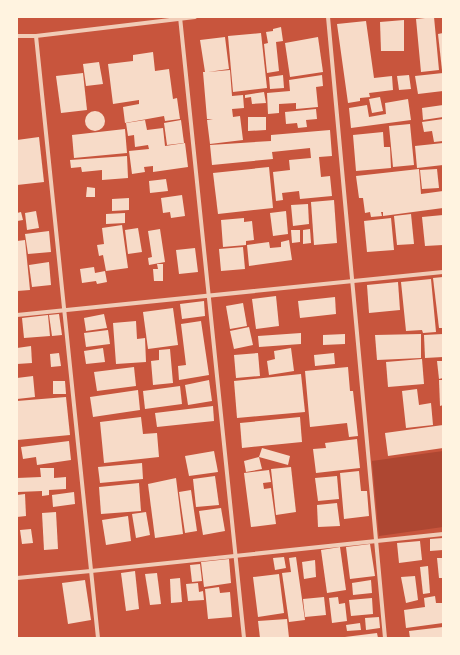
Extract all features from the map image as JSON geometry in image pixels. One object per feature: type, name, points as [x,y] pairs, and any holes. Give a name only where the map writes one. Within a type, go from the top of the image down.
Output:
[{"type":"street","points":[[17,36],[36,36],[195,17]]},
{"type":"street","points":[[328,17],[351,281],[385,638]]},
{"type":"street","points":[[180,18],[244,638]]},
{"type":"street","points":[[36,36],[98,638]]},
{"type":"street","points":[[17,315],[443,272]]},
{"type":"street","points":[[17,578],[443,534]]},
{"type":"shaded area","points":[[443,451],[443,527],[379,536],[372,461]]},
{"type":"building","points":[[434,17],[439,70],[421,72],[416,19]]},
{"type":"building","points":[[404,20],[404,51],[381,51],[380,22]]},
{"type":"building","points":[[366,21],[374,78],[392,76],[393,90],[369,93],[370,97],[360,98],[360,101],[348,103],[337,24]]},
{"type":"building","points":[[281,27],[283,41],[276,42],[279,71],[267,73],[264,44],[268,43],[266,32],[273,31],[273,29]]},
{"type":"building","points":[[261,33],[267,88],[233,92],[228,36]]},
{"type":"building","points":[[443,33],[443,70],[442,70],[438,34]]},
{"type":"building","points":[[225,37],[229,69],[208,72],[230,70],[232,96],[243,95],[244,108],[232,109],[233,117],[240,116],[243,140],[210,144],[207,120],[213,119],[207,119],[203,72],[205,72],[200,40]]},
{"type":"building","points":[[318,37],[323,72],[290,77],[285,43]]},
{"type":"building","points":[[153,52],[155,71],[169,69],[173,99],[177,98],[180,119],[165,121],[164,116],[125,123],[123,107],[139,104],[139,100],[113,104],[108,64],[133,61],[133,55]]},
{"type":"building","points":[[99,62],[103,84],[86,86],[83,64]]},
{"type":"building","points":[[83,73],[87,110],[61,113],[56,76]]},
{"type":"building","points":[[443,73],[443,91],[418,94],[415,76]]},
{"type":"building","points":[[283,75],[284,88],[270,89],[269,77]]},
{"type":"building","points":[[322,75],[323,86],[316,87],[318,107],[296,109],[296,103],[279,104],[279,113],[268,114],[267,93],[290,91],[289,80]]},
{"type":"building","points":[[409,75],[411,89],[399,90],[397,76]]},
{"type":"building","points":[[264,92],[266,103],[252,104],[251,97],[245,98],[245,95]]},
{"type":"building","points":[[380,97],[383,111],[372,113],[369,99]]},
{"type":"building","points":[[408,99],[411,120],[351,128],[349,108],[367,105],[369,117],[386,114],[385,103]]},
{"type":"building","points":[[443,105],[443,117],[423,120],[422,108]]},
{"type":"building","points":[[316,109],[317,119],[306,120],[307,127],[298,128],[297,123],[286,124],[285,112]]},
{"type":"building","points":[[91,111],[99,111],[105,117],[105,125],[99,131],[91,131],[85,125],[85,117]]},
{"type":"building","points":[[248,117],[266,117],[266,130],[248,131]]},
{"type":"building","points":[[443,119],[443,141],[434,142],[432,131],[424,132],[422,122]]},
{"type":"building","points":[[145,120],[147,130],[163,128],[165,146],[185,143],[188,167],[153,172],[153,166],[144,167],[145,172],[132,174],[129,151],[149,149],[148,145],[135,147],[134,135],[128,136],[126,123]]},
{"type":"building","points":[[181,120],[184,143],[167,145],[164,123]]},
{"type":"building","points":[[410,124],[414,165],[393,167],[389,126]]},
{"type":"building","points":[[125,129],[127,153],[74,158],[72,135]]},
{"type":"building","points":[[330,130],[332,156],[319,157],[321,177],[330,176],[332,196],[300,199],[299,191],[282,193],[283,200],[276,201],[273,172],[290,170],[289,160],[311,158],[310,148],[272,152],[273,159],[212,165],[210,145],[271,141],[271,135]]},
{"type":"building","points":[[383,132],[384,147],[390,147],[391,168],[356,171],[353,135]]},
{"type":"building","points":[[39,137],[44,182],[17,185],[17,140]]},
{"type":"building","points":[[443,143],[443,165],[417,168],[415,146]]},
{"type":"building","points":[[127,156],[128,178],[102,180],[102,170],[82,172],[81,167],[71,168],[70,160]]},
{"type":"building","points":[[269,167],[273,208],[218,214],[213,173]]},
{"type":"building","points":[[419,169],[421,194],[443,191],[443,208],[383,216],[383,212],[381,212],[382,216],[371,217],[370,212],[365,213],[363,198],[359,198],[356,176]]},
{"type":"building","points":[[437,169],[439,188],[422,189],[420,170]]},
{"type":"building","points":[[166,179],[168,191],[150,193],[149,181]]},
{"type":"building","points":[[87,187],[95,188],[95,197],[86,197]]},
{"type":"building","points":[[182,195],[185,216],[171,218],[170,212],[163,213],[161,198]]},
{"type":"building","points":[[129,198],[129,210],[112,211],[112,199]]},
{"type":"building","points":[[334,200],[337,243],[314,245],[311,202]]},
{"type":"building","points":[[308,204],[309,224],[293,226],[291,205]]},
{"type":"building","points":[[36,211],[39,228],[27,230],[25,213]]},
{"type":"building","points":[[286,211],[288,234],[273,236],[270,213]]},
{"type":"building","points":[[21,212],[23,220],[17,221],[17,213]]},
{"type":"building","points":[[125,213],[125,223],[106,224],[106,214]]},
{"type":"building","points":[[411,214],[414,244],[397,245],[394,216]]},
{"type":"building","points":[[443,215],[443,245],[425,246],[422,217]]},
{"type":"building","points":[[244,218],[244,222],[252,221],[254,240],[246,241],[246,245],[223,247],[221,220]]},
{"type":"building","points":[[391,218],[394,250],[367,252],[364,221]]},
{"type":"building","points":[[122,225],[128,268],[106,271],[103,255],[99,256],[97,245],[104,244],[102,228]]},
{"type":"building","points":[[138,228],[142,252],[128,254],[125,230]]},
{"type":"building","points":[[160,229],[165,262],[149,265],[148,258],[152,257],[148,231]]},
{"type":"building","points":[[310,229],[311,243],[303,244],[303,230]]},
{"type":"building","points":[[291,230],[300,230],[300,242],[292,243]]},
{"type":"building","points":[[49,231],[51,252],[28,254],[25,234]]},
{"type":"building","points":[[25,240],[30,290],[17,291],[17,241]]},
{"type":"building","points":[[289,240],[292,260],[249,266],[247,245],[269,242],[270,248],[281,247],[281,242]]},
{"type":"building","points":[[243,247],[245,269],[221,271],[219,249]]},
{"type":"building","points":[[195,248],[198,272],[179,274],[176,250]]},
{"type":"building","points":[[49,262],[51,285],[32,287],[29,265]]},
{"type":"building","points":[[157,264],[163,264],[163,281],[154,281],[153,269],[158,269]]},
{"type":"building","points":[[94,267],[95,273],[105,271],[107,282],[97,284],[96,281],[82,283],[80,269]]},
{"type":"building","points":[[443,277],[443,328],[439,328],[433,278]]},
{"type":"building","points":[[431,279],[436,332],[423,333],[422,330],[406,331],[401,282]]},
{"type":"building","points":[[398,282],[400,310],[369,313],[367,285]]},
{"type":"building","points":[[276,296],[279,326],[256,329],[252,299]]},
{"type":"building","points":[[335,297],[336,314],[300,318],[298,301]]},
{"type":"building","points":[[204,301],[205,316],[182,319],[180,304]]},
{"type":"building","points":[[243,303],[247,326],[230,329],[226,306]]},
{"type":"building","points":[[173,308],[178,345],[148,349],[143,312]]},
{"type":"building","points":[[59,314],[62,335],[52,336],[49,315]]},
{"type":"building","points":[[104,314],[107,328],[86,331],[84,318]]},
{"type":"building","points":[[48,315],[50,336],[24,338],[22,318]]},
{"type":"building","points":[[136,321],[137,339],[145,338],[146,362],[116,364],[113,323]]},
{"type":"building","points":[[201,321],[209,375],[179,380],[178,366],[186,365],[181,324]]},
{"type":"building","points":[[249,327],[253,345],[234,349],[230,331]]},
{"type":"building","points":[[108,330],[110,344],[86,347],[84,333]]},
{"type":"building","points":[[301,333],[301,344],[259,347],[258,336]]},
{"type":"building","points":[[345,334],[345,344],[323,345],[323,335]]},
{"type":"building","points":[[421,334],[421,358],[377,360],[375,335]]},
{"type":"building","points":[[443,334],[443,357],[425,358],[424,335]]},
{"type":"building","points":[[31,346],[32,363],[17,364],[17,348]]},
{"type":"building","points":[[103,348],[105,362],[86,364],[84,351]]},
{"type":"building","points":[[291,348],[294,371],[269,375],[267,361],[275,359],[274,351]]},
{"type":"building","points":[[170,349],[173,383],[153,385],[151,361],[159,360],[159,350]]},
{"type":"building","points":[[59,353],[61,366],[51,367],[50,354]]},
{"type":"building","points":[[258,353],[260,376],[236,378],[234,355]]},
{"type":"building","points":[[334,353],[335,364],[315,366],[314,355]]},
{"type":"building","points":[[422,359],[424,384],[388,387],[386,362]]},
{"type":"building","points":[[437,361],[443,361],[443,378],[439,379]]},
{"type":"building","points":[[134,367],[136,386],[97,391],[94,372]]},
{"type":"building","points":[[348,367],[350,391],[353,391],[358,436],[349,437],[347,423],[310,427],[305,371]]},
{"type":"building","points":[[301,374],[305,412],[237,418],[234,381]]},
{"type":"building","points":[[33,376],[35,397],[17,399],[17,378]]},
{"type":"building","points":[[209,380],[212,401],[188,405],[185,385]]},
{"type":"building","points":[[439,380],[443,380],[443,405],[440,406]]},
{"type":"building","points":[[53,381],[65,381],[66,394],[53,394]]},
{"type":"building","points":[[180,386],[182,404],[145,409],[143,391]]},
{"type":"building","points":[[417,389],[419,405],[431,403],[433,425],[406,428],[402,391]]},
{"type":"building","points":[[138,390],[140,410],[93,417],[90,397]]},
{"type":"building","points":[[66,397],[70,435],[17,440],[17,401]]},
{"type":"building","points":[[213,406],[214,421],[157,427],[155,413]]},
{"type":"building","points":[[141,417],[143,434],[157,433],[159,457],[104,463],[100,422]]},
{"type":"building","points":[[300,417],[302,442],[242,448],[240,423]]},
{"type":"building","points":[[443,425],[443,448],[388,456],[385,433]]},
{"type":"building","points":[[357,439],[360,468],[316,473],[313,449],[326,448],[325,443]]},
{"type":"building","points":[[69,441],[71,460],[37,465],[36,457],[23,459],[21,447]]},
{"type":"building","points":[[262,448],[290,456],[288,465],[259,457]]},
{"type":"building","points":[[214,451],[218,472],[189,476],[185,456]]},
{"type":"building","points":[[259,457],[262,469],[246,472],[244,461]]},
{"type":"building","points":[[142,463],[143,479],[100,483],[98,467]]},
{"type":"building","points":[[291,467],[296,512],[276,515],[271,469]]},
{"type":"building","points":[[40,468],[54,468],[54,478],[66,477],[66,489],[49,490],[49,495],[42,496],[42,491],[18,492],[17,478],[41,477]]},
{"type":"building","points":[[269,470],[271,482],[263,483],[264,489],[271,488],[276,524],[251,527],[244,473]]},
{"type":"building","points":[[359,471],[361,491],[367,491],[369,516],[344,519],[340,473]]},
{"type":"building","points":[[215,476],[219,505],[196,507],[193,479]]},
{"type":"building","points":[[337,476],[339,499],[318,501],[315,478]]},
{"type":"building","points":[[176,478],[183,534],[155,538],[148,484]]},
{"type":"building","points":[[139,483],[141,511],[101,514],[99,487]]},
{"type":"building","points":[[191,490],[197,531],[185,533],[179,492]]},
{"type":"building","points":[[74,492],[75,504],[53,507],[52,495]]},
{"type":"building","points":[[25,494],[26,516],[17,517],[17,495]]},
{"type":"building","points":[[337,503],[340,526],[318,527],[317,505]]},
{"type":"building","points":[[221,508],[225,531],[203,535],[199,511]]},
{"type":"building","points":[[56,512],[58,549],[44,550],[42,513]]},
{"type":"building","points":[[146,512],[150,535],[136,538],[132,514]]},
{"type":"building","points":[[128,516],[131,541],[106,545],[102,520]]},
{"type":"building","points":[[31,529],[33,543],[22,544],[20,530]]},
{"type":"building","points":[[443,538],[443,550],[430,551],[430,539]]},
{"type":"building","points":[[420,541],[422,560],[399,563],[397,543]]},
{"type":"building","points":[[370,544],[375,576],[350,579],[346,547]]},
{"type":"building","points":[[340,547],[346,590],[327,593],[321,550]]},
{"type":"building","points":[[284,557],[286,568],[275,570],[273,558]]},
{"type":"building","points":[[296,557],[305,620],[289,622],[282,573],[291,572],[289,558]]},
{"type":"building","points":[[437,558],[443,558],[443,578],[439,578]]},
{"type":"building","points":[[229,559],[231,583],[204,587],[201,562]]},
{"type":"building","points":[[315,560],[316,577],[304,579],[302,562]]},
{"type":"building","points":[[200,564],[202,581],[192,582],[190,565]]},
{"type":"building","points":[[428,566],[430,593],[423,594],[420,567]]},
{"type":"building","points":[[135,571],[139,609],[126,611],[121,573]]},
{"type":"building","points":[[157,573],[161,604],[150,605],[145,574]]},
{"type":"building","points":[[279,574],[284,613],[258,617],[253,577]]},
{"type":"building","points":[[415,576],[418,600],[406,603],[401,577]]},
{"type":"building","points":[[180,578],[182,602],[171,603],[170,579]]},
{"type":"building","points":[[85,580],[91,620],[68,624],[62,583]]},
{"type":"building","points":[[371,580],[372,593],[353,595],[352,583]]},
{"type":"building","points":[[198,583],[199,592],[203,591],[204,600],[188,601],[186,584]]},
{"type":"building","points":[[219,587],[220,593],[230,592],[232,617],[208,619],[205,589]]},
{"type":"building","points":[[435,596],[436,603],[443,603],[443,623],[406,628],[404,610],[425,607],[424,598]]},
{"type":"building","points":[[324,597],[326,615],[305,617],[303,599]]},
{"type":"building","points":[[338,597],[339,604],[345,603],[347,621],[332,623],[329,598]]},
{"type":"building","points":[[372,598],[373,614],[351,616],[349,600]]},
{"type":"building","points":[[379,617],[380,628],[366,630],[365,618]]},
{"type":"building","points":[[287,619],[289,638],[260,638],[258,621]]},
{"type":"building","points":[[360,623],[361,630],[347,631],[346,625]]},
{"type":"building","points":[[443,627],[443,638],[410,638],[409,631]]},
{"type":"building","points":[[377,633],[378,638],[345,638],[345,637]]}]
